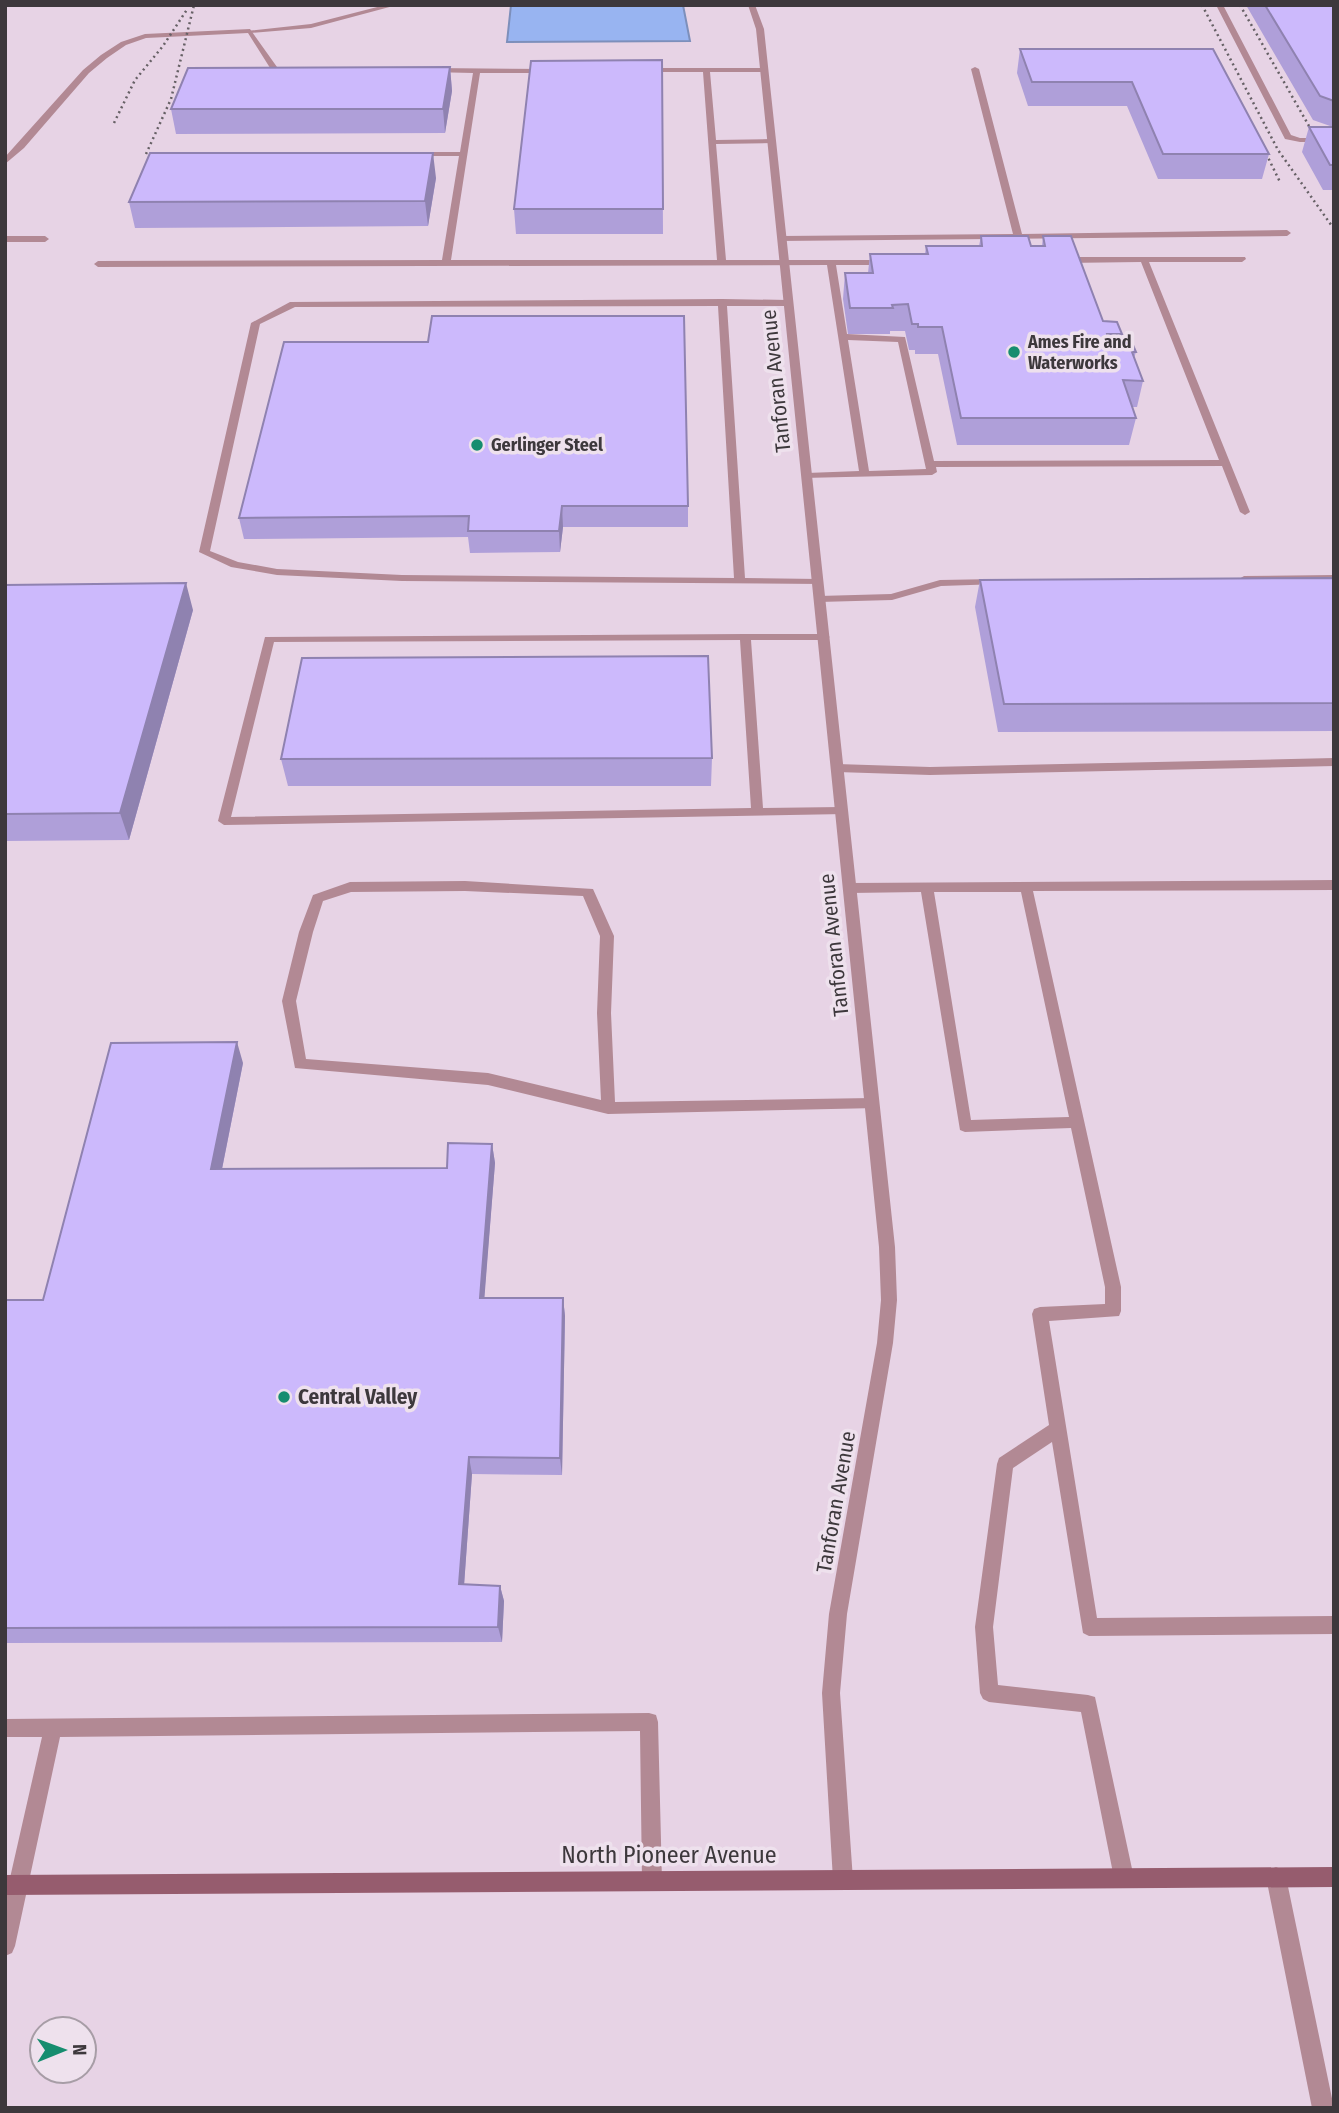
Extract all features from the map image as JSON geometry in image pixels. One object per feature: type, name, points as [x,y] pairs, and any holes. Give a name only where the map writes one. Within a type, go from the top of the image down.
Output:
[{"type":"street","points":[[5,162],[26,144],[83,73],[130,40],[145,36],[311,26],[394,5]]},
{"type":"street","name":"Tanforan Avenue","points":[[751,5],[760,29],[887,1247],[889,1300],[885,1343],[838,1614],[831,1693],[843,1880]]},
{"type":"street","points":[[1219,5],[1287,137],[1300,140],[1334,140]]},
{"type":"street","points":[[250,31],[275,69],[303,69]]},
{"type":"street","points":[[975,69],[1018,236]]},
{"type":"street","points":[[428,70],[558,71]]},
{"type":"street","points":[[639,70],[764,70]]},
{"type":"street","points":[[706,70],[722,263]]},
{"type":"street","points":[[446,263],[477,71]]},
{"type":"street","points":[[712,142],[772,141]]},
{"type":"street","points":[[411,154],[464,154]]},
{"type":"street","points":[[782,239],[1287,233]]},
{"type":"street","points":[[5,239],[45,239]]},
{"type":"street","points":[[1048,260],[1241,259]]},
{"type":"street","points":[[1144,260],[1245,512]]},
{"type":"street","points":[[831,262],[864,473]]},
{"type":"street","points":[[98,264],[899,262]]},
{"type":"street","points":[[722,302],[740,582]]},
{"type":"street","points":[[788,303],[293,304],[256,323],[204,552],[235,565],[277,572],[402,578],[818,582]]},
{"type":"street","points":[[807,476],[932,472],[902,339],[843,337]]},
{"type":"street","points":[[930,464],[1226,463]]},
{"type":"street","points":[[1225,579],[1334,578]]},
{"type":"street","points":[[820,599],[892,597],[940,583],[1008,582]]},
{"type":"street","points":[[824,637],[269,639],[224,821],[841,811]]},
{"type":"street","points":[[745,638],[757,812]]},
{"type":"street","points":[[837,768],[930,771],[1334,762]]},
{"type":"street","points":[[850,888],[1334,885]]},
{"type":"street","points":[[608,1108],[604,1013],[607,936],[588,892],[465,886],[351,887],[318,898],[306,932],[289,1001],[300,1063],[488,1079],[608,1108],[872,1104]]},
{"type":"street","points":[[927,887],[965,1126],[1077,1122]]},
{"type":"street","points":[[1026,887],[1113,1287],[1114,1311],[1040,1314],[1089,1627],[1334,1625]]},
{"type":"street","points":[[1058,1428],[1005,1464],[984,1627],[989,1693],[1088,1704],[1124,1878]]},
{"type":"street","points":[[5,1728],[649,1722],[652,1881]]},
{"type":"street","points":[[5,1946],[12,1885],[53,1728]]},
{"type":"street","points":[[1276,1877],[1323,2108]]},
{"type":"street","name":"North Pioneer Avenue","points":[[12,1885],[1334,1877]]},
{"type":"shaded area","points":[[5,5],[1334,5],[1334,2108],[5,2108]]},
{"type":"water","points":[[511,5],[683,5],[690,41],[507,42]]},
{"type":"building","points":[[1265,5],[1334,5],[1334,101],[1320,96]]},
{"type":"building","points":[[1020,49],[1213,49],[1269,154],[1163,154],[1132,82],[1032,82]]},
{"type":"building","points":[[662,60],[663,209],[514,209],[531,61]]},
{"type":"building","points":[[450,67],[443,109],[171,109],[188,68]]},
{"type":"building","points":[[1309,127],[1334,127],[1334,165],[1330,165]]},
{"type":"building","points":[[150,153],[433,153],[425,201],[129,202]]},
{"type":"building","name":"Ames Fire and Waterworks","points":[[981,236],[1028,236],[1031,246],[1045,246],[1043,236],[1071,236],[1103,321],[1117,322],[1122,334],[1107,334],[1108,339],[1130,338],[1136,352],[1132,352],[1143,381],[1123,380],[1136,418],[961,418],[942,327],[918,327],[918,324],[912,324],[908,304],[892,305],[893,308],[850,308],[845,273],[873,273],[870,254],[928,254],[926,246],[982,246]]},
{"type":"building","name":"Gerlinger Steel","points":[[432,316],[684,316],[688,506],[562,506],[559,531],[468,531],[469,516],[239,518],[284,342],[428,342]]},
{"type":"building","points":[[1334,578],[1334,703],[1004,704],[980,580]]},
{"type":"building","points":[[186,583],[120,813],[5,814],[5,585]]},
{"type":"building","points":[[708,656],[712,758],[281,759],[302,658]]},
{"type":"building","name":"Central Valley","points":[[237,1042],[211,1169],[447,1168],[448,1143],[492,1144],[480,1298],[563,1298],[560,1458],[469,1457],[459,1584],[500,1586],[498,1627],[5,1628],[5,1300],[43,1300],[111,1043]]},
{"type":"railway","points":[[146,154],[171,99],[194,5]]},
{"type":"railway","points":[[1202,5],[1278,150],[1334,229]]},
{"type":"railway","points":[[1240,5],[1309,126]]},
{"type":"railway","points":[[114,123],[135,80],[163,46],[188,8]]},
{"type":"railway","points":[[1259,139],[1280,182]]},
{"type":"place","name":"Ames Fire and Waterworks","points":[[1014,352]]},
{"type":"place","name":"Gerlinger Steel","points":[[477,445]]},
{"type":"place","name":"Central Valley","points":[[284,1397]]}]
